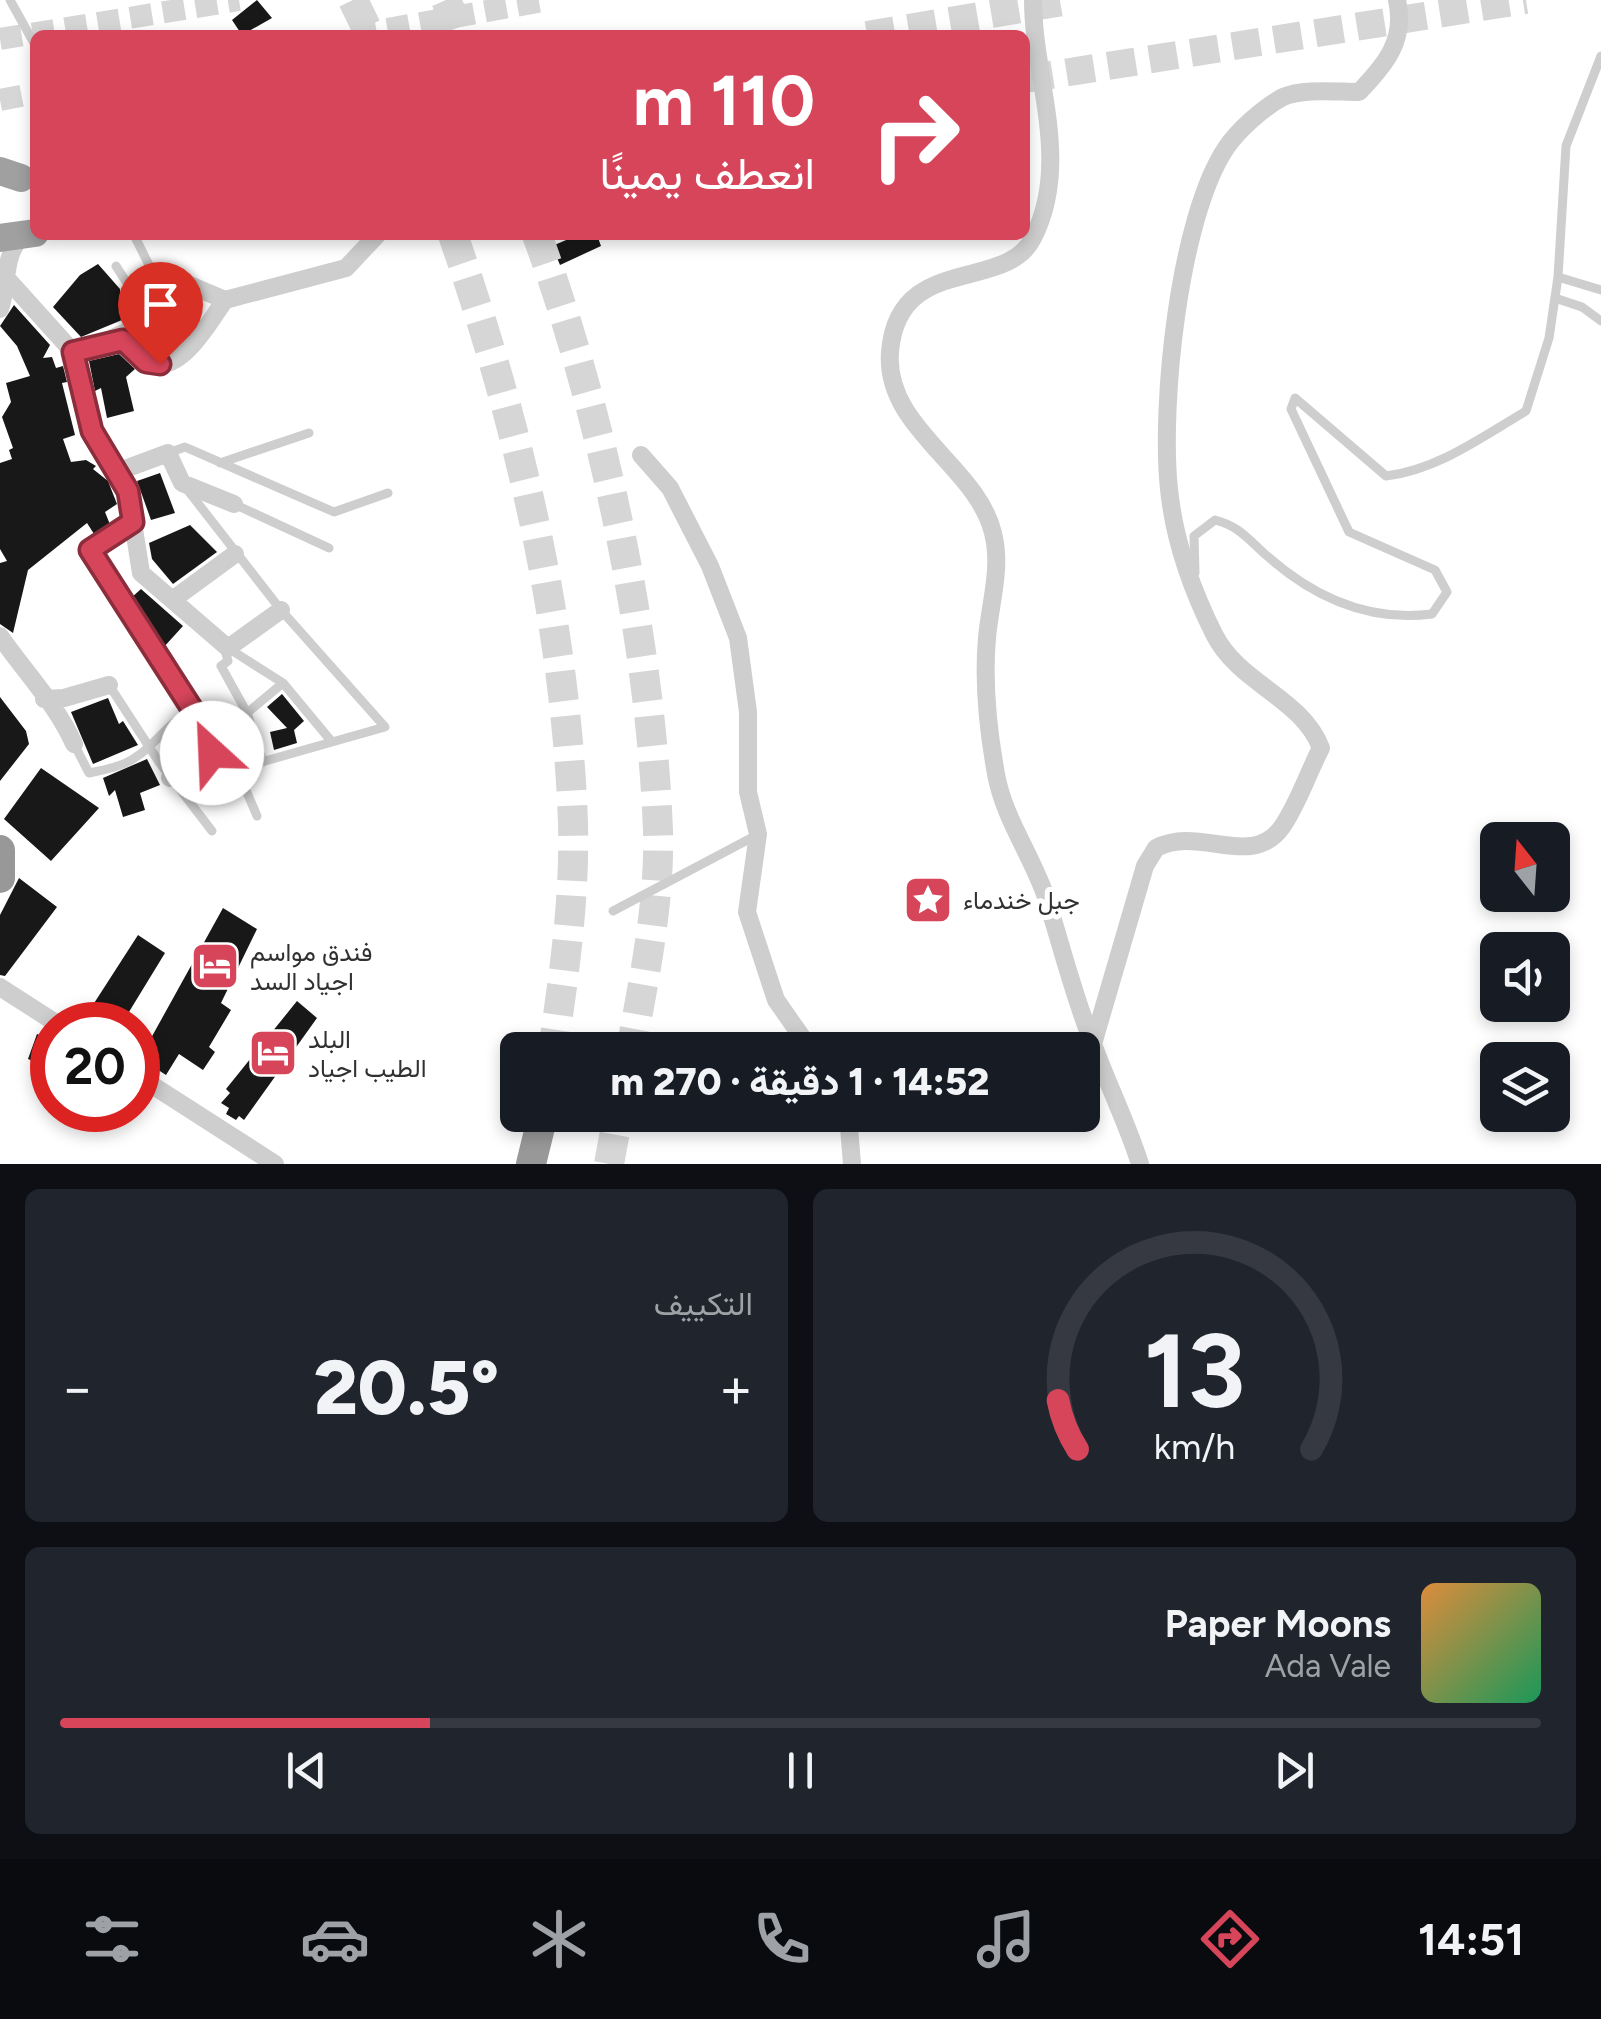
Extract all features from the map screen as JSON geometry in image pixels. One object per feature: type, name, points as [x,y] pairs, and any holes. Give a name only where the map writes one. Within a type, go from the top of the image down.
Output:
[{"type":"highway","points":[[0,850],[0,878]]},
{"type":"highway","points":[[531,1164],[539,1132]]},
{"type":"street","points":[[1033,0],[1033,45],[1052,140],[1043,210],[1032,242],[1014,257],[926,288],[905,308],[893,329],[890,357],[898,392],[913,421],[956,472],[992,529],[996,555],[986,671],[996,776],[1003,804],[1046,898],[1088,1032]]},
{"type":"street","points":[[1096,1032],[1146,866],[1156,848],[1191,838],[1246,849],[1267,842],[1282,827],[1320,748],[1310,723],[1238,669],[1215,637],[1195,590],[1169,490],[1168,418],[1196,214],[1227,146],[1286,96],[1359,92],[1383,67],[1402,24],[1397,0]]},
{"type":"street","points":[[0,310],[7,259],[20,235]]},
{"type":"street","points":[[73,352],[135,328],[132,291],[154,277],[164,274],[226,300],[346,268],[371,240]]},
{"type":"street","points":[[4,278],[73,352],[92,431],[128,491],[141,573],[175,598],[228,648],[281,610]]},
{"type":"street","points":[[108,340],[123,340],[146,362],[160,364],[182,354],[200,338],[226,300]]},
{"type":"street","points":[[117,472],[168,453],[182,483],[234,504]]},
{"type":"street","points":[[642,455],[670,488],[710,566],[738,638],[748,712],[748,792],[758,834],[747,912],[776,1000],[798,1032]]},
{"type":"street","points":[[175,598],[235,554]]},
{"type":"street","points":[[0,636],[44,699],[63,719],[74,744]]},
{"type":"street","points":[[44,699],[64,698],[109,684]]},
{"type":"street","points":[[170,778],[212,753]]},
{"type":"street","points":[[0,987],[30,1006]]},
{"type":"street","points":[[1100,1064],[1140,1164]]},
{"type":"street","points":[[160,1090],[274,1164]]},
{"type":"street","points":[[849,1132],[852,1164]]},
{"type":"lane","points":[[10,0],[30,36]]},
{"type":"lane","points":[[1195,590],[1194,536],[1216,520],[1236,526],[1313,593],[1358,610],[1401,618],[1432,614],[1447,592],[1435,570],[1350,532],[1292,408],[1295,398],[1386,476],[1406,474],[1446,457],[1526,412],[1549,338],[1558,278],[1566,146],[1601,56]]},
{"type":"lane","points":[[136,240],[154,277]]},
{"type":"lane","points":[[116,266],[132,291]]},
{"type":"lane","points":[[1558,278],[1601,290]]},
{"type":"lane","points":[[1555,298],[1582,307],[1601,321]]},
{"type":"lane","points":[[220,463],[309,433]]},
{"type":"lane","points":[[168,453],[184,447],[334,512],[388,493]]},
{"type":"lane","points":[[133,522],[90,550],[194,712],[212,753],[226,773],[385,727],[281,610],[182,483]]},
{"type":"lane","points":[[234,504],[329,548]]},
{"type":"lane","points":[[263,762],[247,714],[221,666],[228,662],[223,651],[228,648],[283,683],[332,742]]},
{"type":"lane","points":[[247,714],[283,683]]},
{"type":"lane","points":[[109,684],[170,778],[212,830]]},
{"type":"lane","points":[[74,744],[89,773],[134,759],[175,718],[194,712]]},
{"type":"lane","points":[[237,769],[258,816]]},
{"type":"lane","points":[[614,911],[758,834]]},
{"type":"building","points":[[257,0],[272,18],[251,30],[239,30],[232,20]]},
{"type":"building","points":[[566,240],[599,240],[601,246],[560,265],[552,246]]},
{"type":"building","points":[[98,264],[120,289],[122,320],[81,337],[53,307],[80,275]]},
{"type":"building","points":[[14,305],[50,345],[43,358],[52,357],[56,368],[63,366],[67,382],[62,383],[75,435],[63,439],[71,462],[86,460],[96,466],[93,469],[108,481],[117,504],[105,512],[111,527],[96,537],[87,523],[28,570],[13,633],[0,624],[0,563],[7,561],[0,549],[0,463],[12,459],[9,450],[13,448],[2,417],[11,402],[6,383],[30,376],[17,346],[0,326]]},
{"type":"building","points":[[167,327],[172,346],[166,350],[152,350],[140,339],[146,333]]},
{"type":"building","points":[[119,354],[135,369],[126,377],[134,411],[107,418],[101,388],[95,391],[89,361]]},
{"type":"building","points":[[160,473],[175,513],[151,520],[137,481]]},
{"type":"building","points":[[190,525],[217,552],[173,584],[152,559],[149,543]]},
{"type":"building","points":[[141,589],[183,626],[163,648],[131,598]]},
{"type":"building","points":[[282,694],[304,721],[294,730],[297,743],[274,750],[270,732],[287,728],[267,707]]},
{"type":"building","points":[[0,697],[26,731],[29,744],[0,781]]},
{"type":"building","points":[[108,698],[119,724],[123,721],[138,745],[93,764],[71,712]]},
{"type":"building","points":[[147,759],[160,785],[140,793],[145,810],[123,817],[115,790],[109,796],[103,778]]},
{"type":"building","points":[[41,768],[99,808],[51,861],[4,819]]},
{"type":"building","points":[[19,878],[57,907],[5,976],[0,975],[0,915]]},
{"type":"building","name":"فندق مواسم اجياد السد","points":[[223,908],[257,929],[221,1003],[231,1010],[209,1047],[215,1052],[203,1070],[179,1054],[166,1075],[160,1071],[160,1022]]},
{"type":"building","points":[[138,935],[165,953],[135,1002],[95,1002]]},
{"type":"building","name":"البلد الطيب اجياد","points":[[297,1001],[317,1018],[244,1120],[239,1116],[236,1120],[226,1114],[229,1108],[221,1103],[230,1093],[226,1089]]},
{"type":"tunnel","points":[[55,30],[239,0]]},
{"type":"tunnel","points":[[353,0],[368,30]]},
{"type":"tunnel","points":[[446,0],[459,30]]},
{"type":"tunnel","points":[[383,30],[548,0]]},
{"type":"tunnel","points":[[897,30],[1074,0]]},
{"type":"tunnel","points":[[1030,78],[1526,0]]},
{"type":"tunnel","points":[[0,39],[30,34]]},
{"type":"tunnel","points":[[0,100],[30,94]]},
{"type":"tunnel","points":[[455,240],[518,451],[535,524],[560,673],[573,851],[568,937],[555,1032]]},
{"type":"tunnel","points":[[539,240],[561,304],[602,452],[634,606],[645,683],[658,858],[650,941],[634,1032]]},
{"type":"tunnel","points":[[609,1164],[615,1132]]},
{"type":"place","name":"جبل خندماء","points":[[928,900]]},
{"type":"place","name":"فندق مواسم اجياد السد","points":[[215,966]]},
{"type":"place","name":"البلد الطيب اجياد","points":[[273,1053]]},
{"type":"route","points":[[160,364],[146,362],[123,340],[108,340],[73,352],[92,431],[128,491],[133,522],[90,550],[194,712],[212,753]]}]
